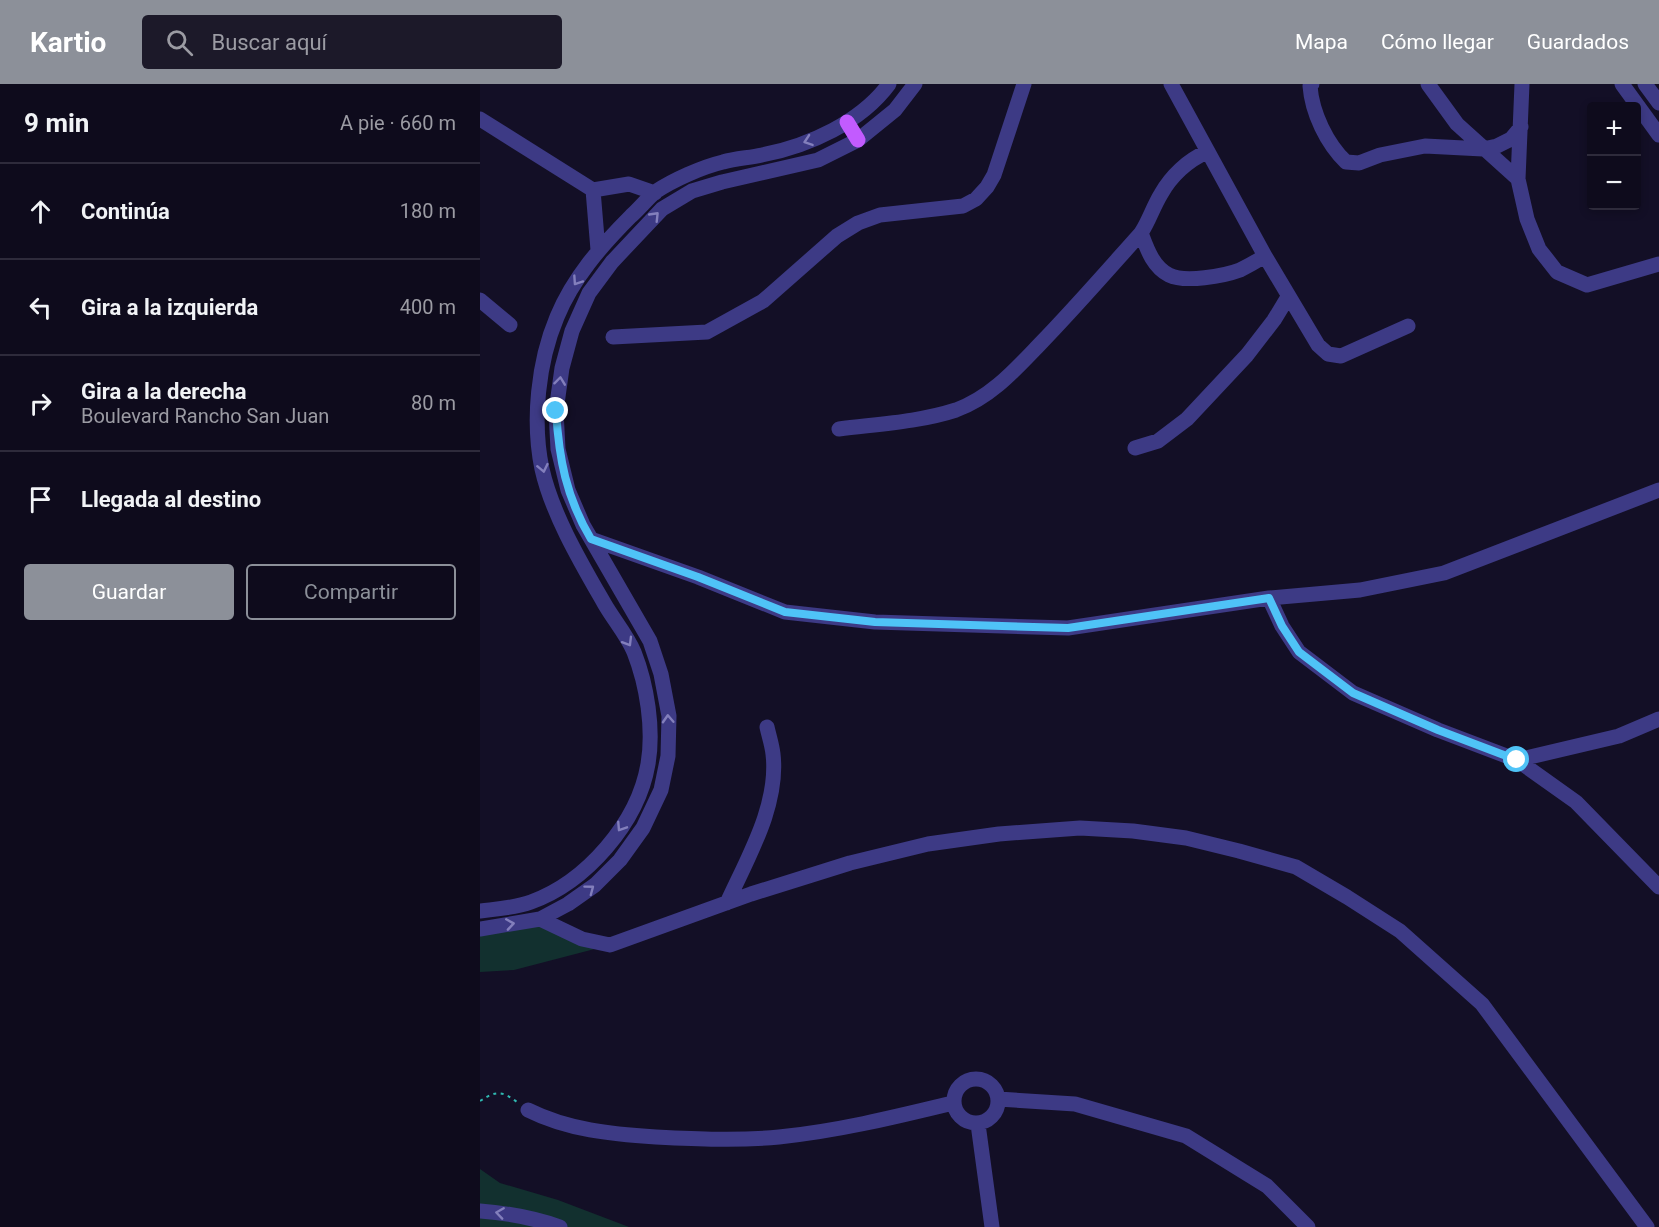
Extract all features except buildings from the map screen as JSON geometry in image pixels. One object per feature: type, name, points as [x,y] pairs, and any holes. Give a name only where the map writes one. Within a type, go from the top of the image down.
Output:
[{"type":"main road","points":[[847,122],[858,140]]},
{"type":"street","points":[[480,911],[530,903],[579,874],[603,853],[636,804],[648,765],[650,734],[645,690],[633,650],[604,603],[557,514],[542,468],[537,425],[541,381],[547,346],[572,287],[598,250],[655,193],[694,172],[722,162],[765,155],[816,138],[847,122],[880,97],[890,84]]},
{"type":"street","points":[[480,929],[540,919],[568,904],[595,885],[620,860],[643,828],[661,790],[668,756],[669,716],[661,674],[650,641],[591,539],[567,490],[558,449],[556,411],[562,368],[572,331],[589,293],[612,262],[662,209],[692,191],[818,160],[858,140],[895,110],[915,84]]},
{"type":"street","points":[[613,337],[707,332],[763,301],[837,236],[858,223],[880,214],[963,206],[976,199],[987,187],[993,175],[1024,84]]},
{"type":"street","points":[[1171,84],[1265,256],[1317,345],[1329,354],[1341,356],[1408,326]]},
{"type":"street","points":[[1312,84],[1310,86],[1314,111],[1338,155],[1346,162],[1359,163],[1380,154],[1425,146],[1483,149],[1497,146],[1511,139],[1521,127]]},
{"type":"street","points":[[1428,84],[1457,124],[1518,179]]},
{"type":"street","points":[[1522,84],[1518,179],[1527,219],[1539,249],[1557,272],[1587,285],[1659,264]]},
{"type":"street","points":[[1622,84],[1659,135]]},
{"type":"street","points":[[1645,84],[1659,104]]},
{"type":"street","points":[[480,118],[593,190],[629,184],[655,193]]},
{"type":"street","points":[[839,429],[930,417],[958,409],[992,390],[1070,313],[1141,233],[1161,192],[1179,171],[1194,157],[1207,152]]},
{"type":"street","points":[[593,190],[598,250]]},
{"type":"street","points":[[1141,233],[1150,258],[1169,275],[1181,278],[1206,277],[1239,270],[1265,256]]},
{"type":"street","points":[[1135,448],[1158,441],[1187,419],[1247,355],[1274,320],[1288,297]]},
{"type":"street","points":[[480,300],[510,325]]},
{"type":"street","points":[[591,539],[698,577],[785,612],[875,622],[1068,628],[1269,598],[1360,590],[1444,573],[1659,490]]},
{"type":"street","points":[[1269,598],[1282,626],[1299,652],[1353,693],[1438,730],[1517,760],[1576,802],[1659,887]]},
{"type":"street","points":[[1517,760],[1619,736],[1659,719]]},
{"type":"street","points":[[727,903],[757,836],[771,794],[773,755],[767,727]]},
{"type":"street","points":[[530,903],[540,919],[582,939],[610,945],[727,903],[850,863],[928,844],[999,834],[1080,828],[1186,838],[1296,867],[1400,931],[1482,1004],[1647,1227]]},
{"type":"street","points":[[980,1079],[992,1086],[998,1099],[996,1110],[989,1119],[978,1124],[961,1118],[953,1103],[956,1089],[966,1080],[980,1079]]},
{"type":"street","points":[[998,1099],[1075,1104],[1186,1136],[1267,1186],[1308,1227]]},
{"type":"street","points":[[528,1110],[572,1127],[617,1135],[697,1139],[788,1136],[853,1126],[953,1103]]},
{"type":"street","points":[[978,1124],[994,1227]]},
{"type":"street","points":[[480,1211],[500,1212],[541,1220],[560,1227]]},
{"type":"path","points":[[480,1101],[499,1092],[528,1110]]},
{"type":"green space","points":[[540,919],[610,945],[514,970],[480,972],[480,929]]},
{"type":"green space","points":[[480,1169],[500,1183],[558,1200],[629,1227],[480,1227]]},
{"type":"route","points":[[556,411],[558,449],[567,490],[591,539],[698,577],[785,612],[875,622],[1068,628],[1269,598],[1282,626],[1299,652],[1353,693],[1438,730],[1517,760]]}]
